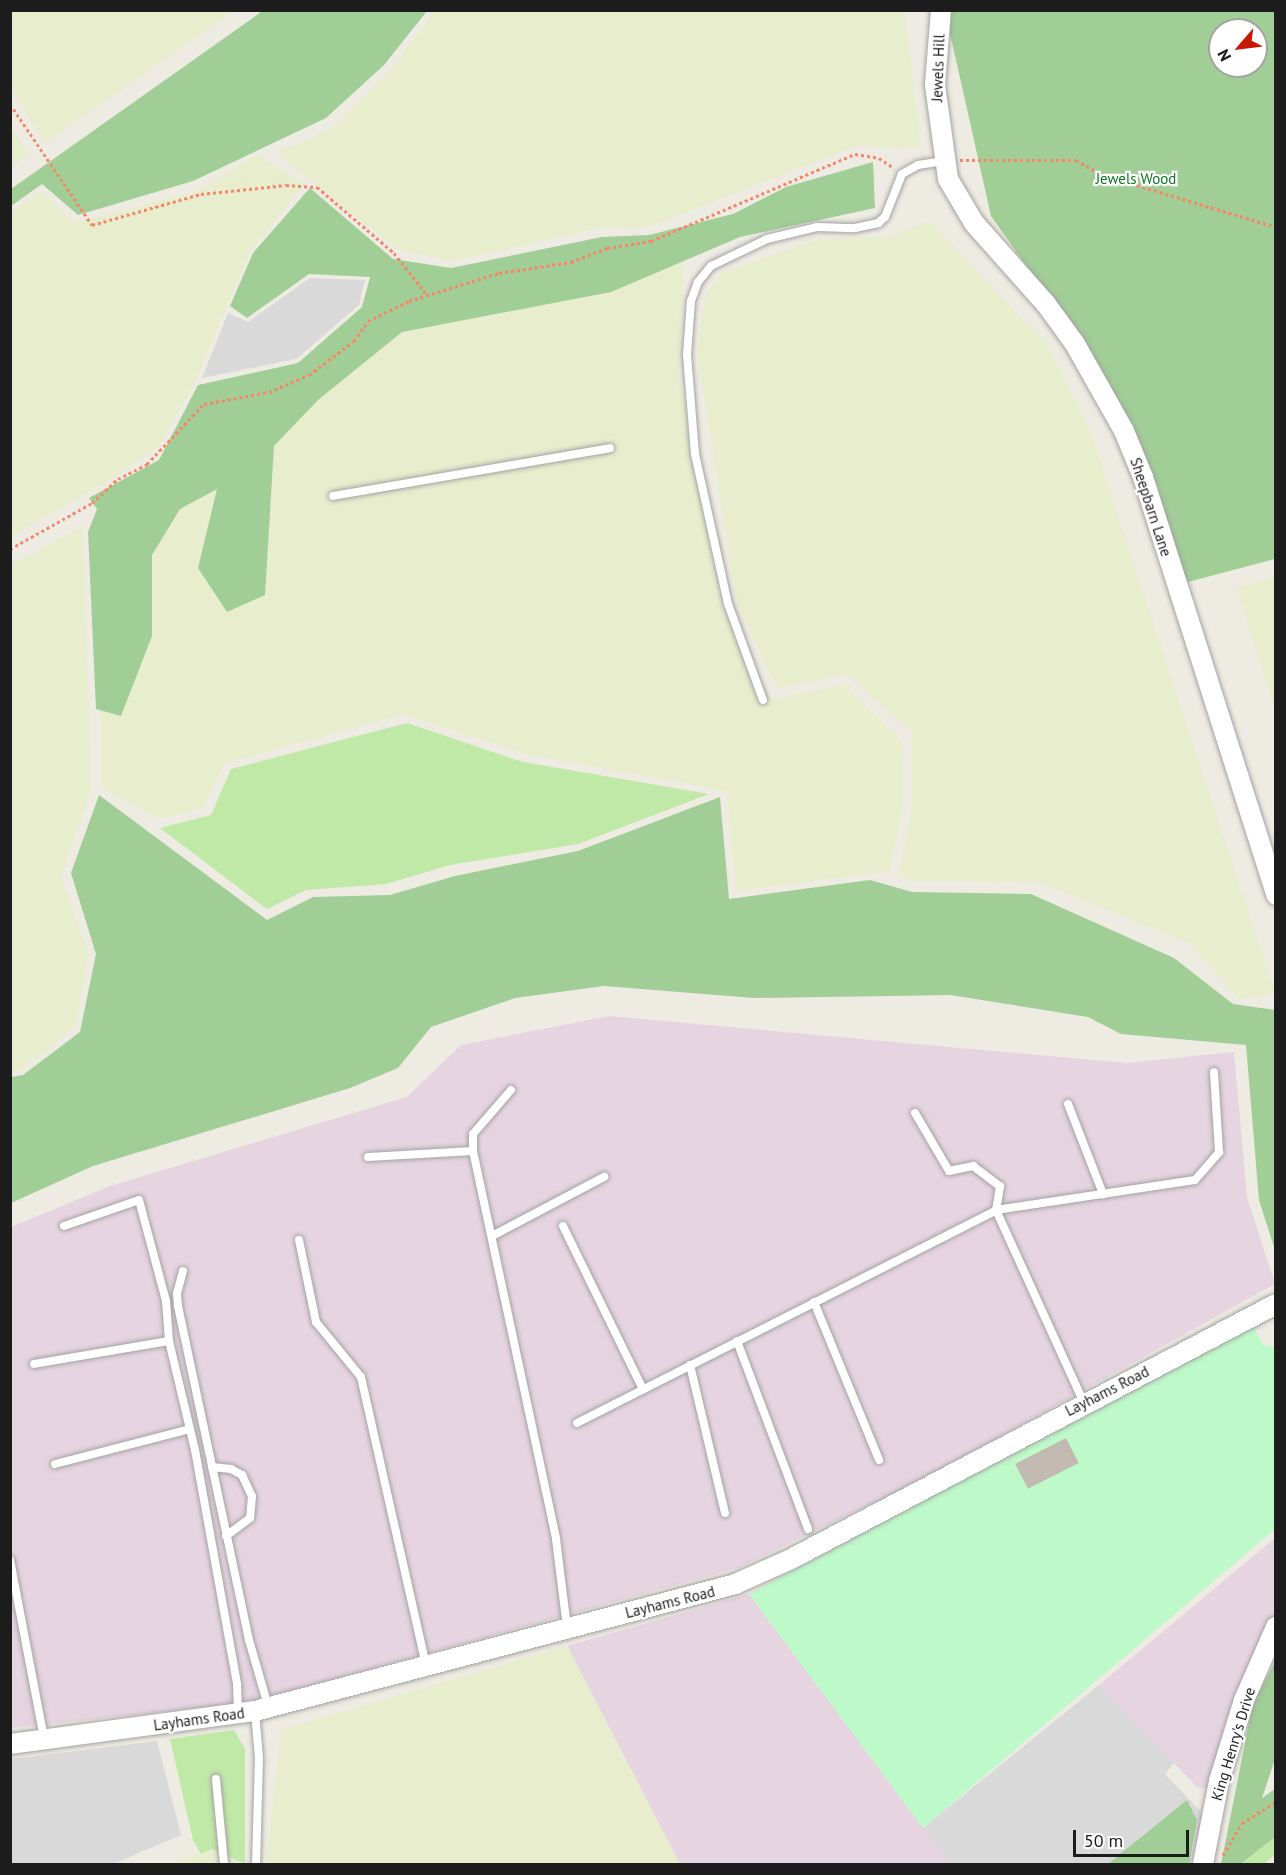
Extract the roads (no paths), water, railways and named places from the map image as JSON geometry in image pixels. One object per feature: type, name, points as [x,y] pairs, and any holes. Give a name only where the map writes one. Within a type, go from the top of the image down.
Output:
[{"type":"street","name":"Jewels Hill","points":[[941,10],[935,85],[944,161]]},
{"type":"street","name":"Sheepbarn Lane","points":[[944,161],[948,179],[974,223],[1046,304],[1075,344],[1124,431],[1143,477],[1275,895]]},
{"type":"street","name":"Layhams Road","points":[[10,1744],[254,1711],[427,1667],[747,1580],[1084,1402],[1274,1309]]},
{"type":"street","name":"King Henry's Drive","points":[[1211,1863],[1219,1780],[1240,1710],[1275,1627]]},
{"type":"lane","points":[[763,700],[728,604],[695,454],[687,355],[691,301],[698,282],[711,266],[767,239],[817,227],[855,228],[879,223],[885,217],[902,174],[918,165],[944,161]]},
{"type":"lane","points":[[333,496],[610,448]]},
{"type":"lane","points":[[577,1423],[996,1210],[1195,1180],[1211,1165],[1219,1152],[1214,1072]]},
{"type":"lane","points":[[511,1090],[473,1134],[473,1151],[556,1539],[567,1629]]},
{"type":"lane","points":[[1068,1104],[1103,1194]]},
{"type":"lane","points":[[915,1113],[949,1171],[974,1166],[1000,1186],[996,1210],[1084,1402]]},
{"type":"lane","points":[[368,1157],[473,1151]]},
{"type":"lane","points":[[492,1236],[604,1176]]},
{"type":"lane","points":[[64,1226],[139,1200],[166,1301],[169,1341],[190,1429],[227,1628],[254,1711]]},
{"type":"lane","points":[[563,1226],[643,1389]]},
{"type":"lane","points":[[299,1240],[316,1322],[361,1377],[427,1667]]},
{"type":"lane","points":[[183,1271],[177,1293],[178,1306],[249,1640],[259,1758],[256,1864]]},
{"type":"lane","points":[[814,1302],[879,1460]]},
{"type":"lane","points":[[34,1364],[169,1341]]},
{"type":"lane","points":[[737,1341],[808,1529]]},
{"type":"lane","points":[[690,1365],[726,1513]]},
{"type":"lane","points":[[55,1464],[190,1429]]},
{"type":"lane","points":[[212,1467],[231,1469],[242,1475],[252,1496],[250,1518],[226,1536]]},
{"type":"lane","points":[[10,1560],[45,1740]]},
{"type":"lane","points":[[216,1779],[224,1864]]},
{"type":"park label","name":"Jewels Wood","points":[[1136,179]]}]
